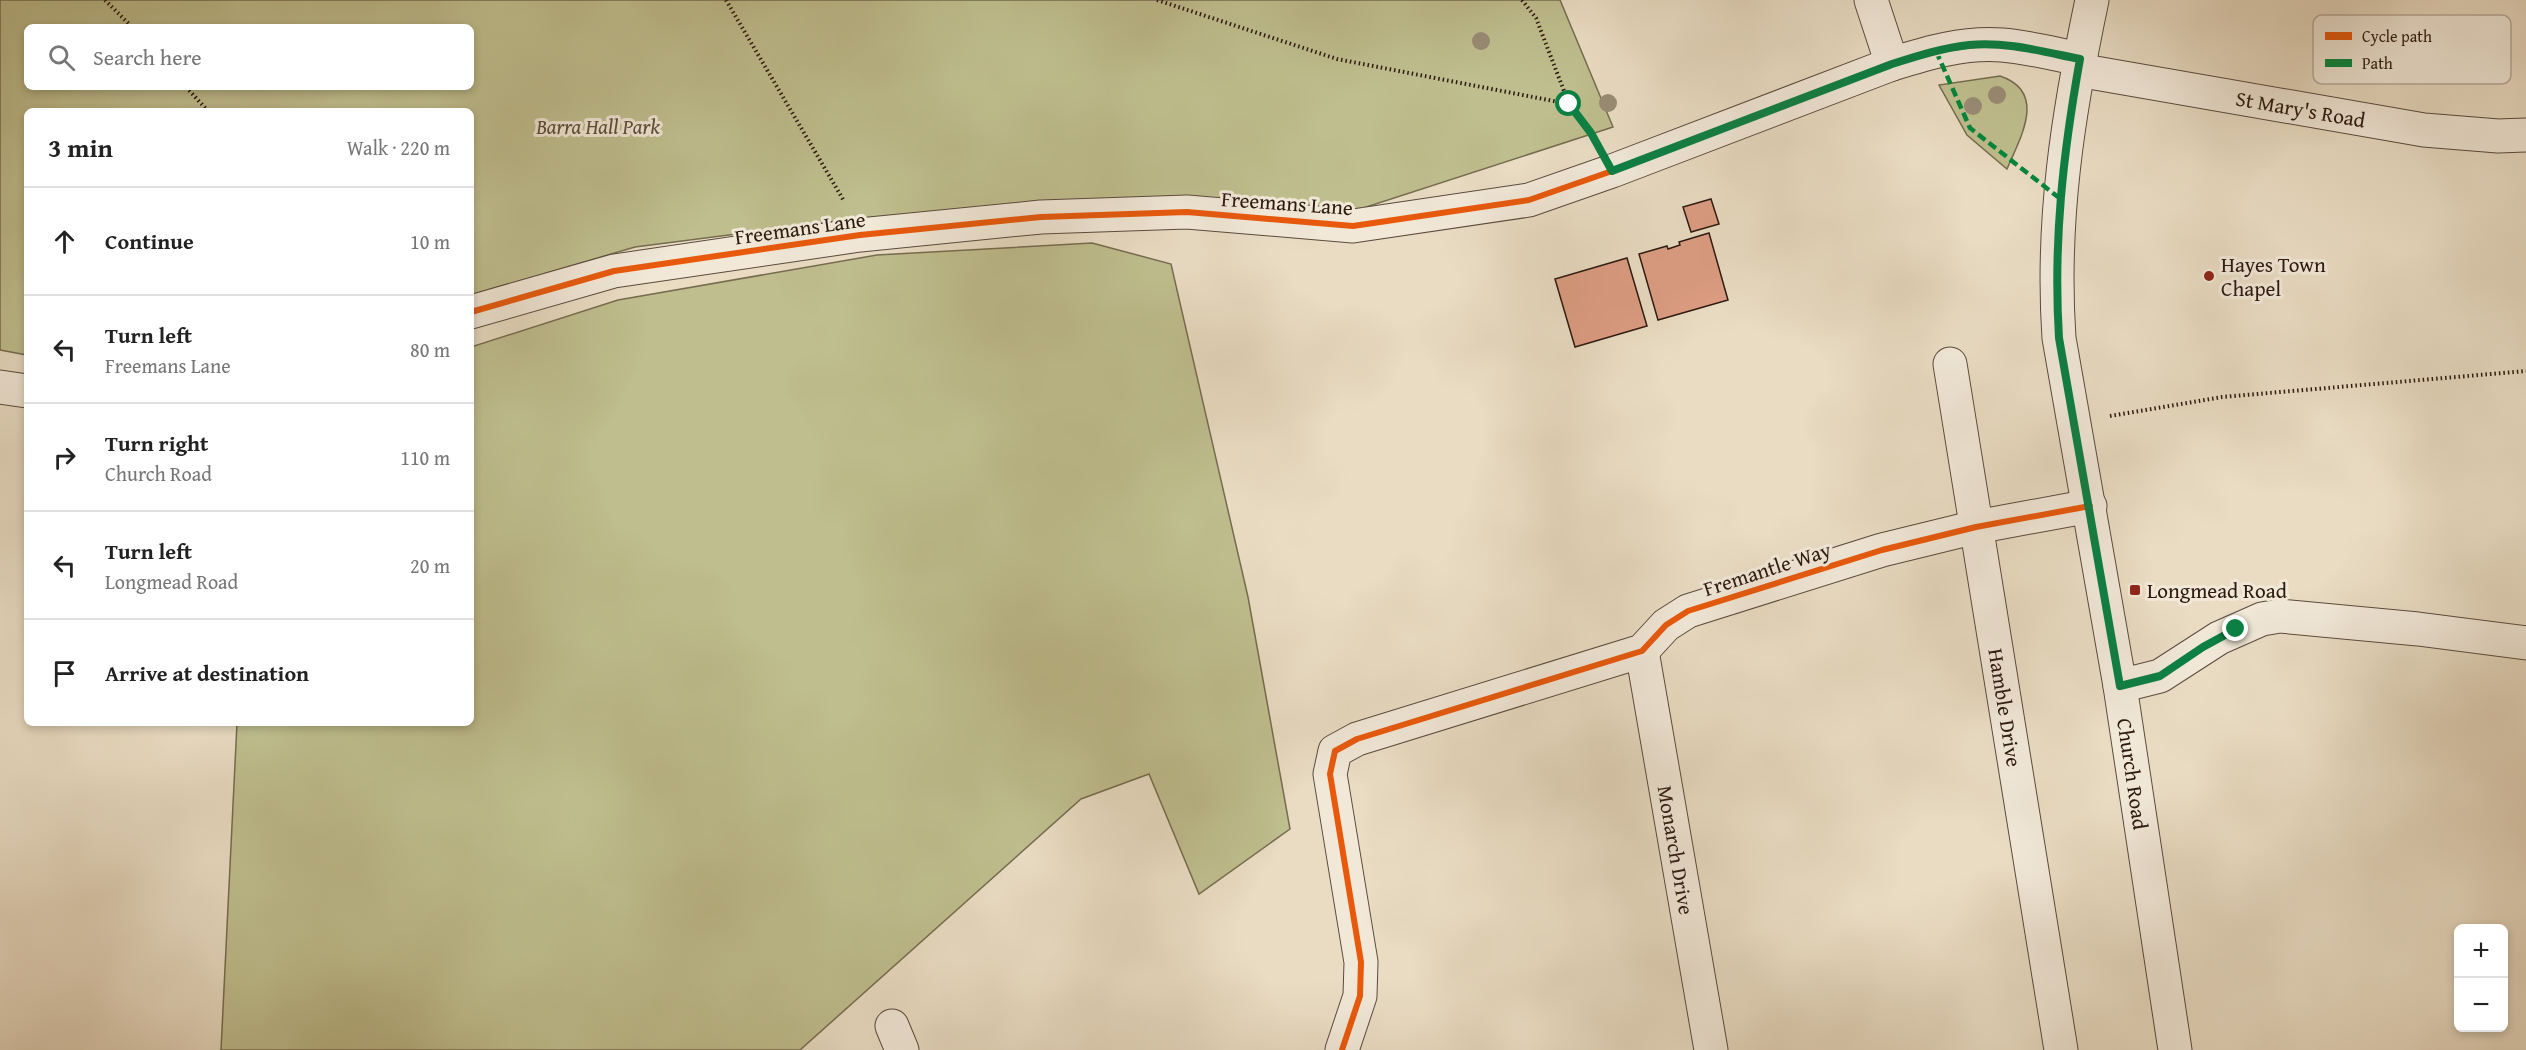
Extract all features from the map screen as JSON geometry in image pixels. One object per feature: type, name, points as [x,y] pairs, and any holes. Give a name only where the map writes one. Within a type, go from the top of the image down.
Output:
[{"type":"street","points":[[1871,0],[1892,64]]},
{"type":"street","name":"Church Road","points":[[2092,0],[2079,64],[2058,197],[2055,282],[2059,338],[2120,686],[2175,1050]]},
{"type":"street","name":"Freemans Lane","points":[[474,311],[614,271],[860,235],[1041,217],[1186,212],[1353,226],[1529,200],[1612,171],[1892,64],[1936,51],[1970,45],[2003,45],[2079,64]]},
{"type":"street","name":"St Mary's Road","points":[[2079,64],[2424,130],[2498,136],[2526,135]]},
{"type":"street","name":"Hamble Drive","points":[[1950,364],[2061,1050]]},
{"type":"street","points":[[0,387],[24,391]]},
{"type":"street","name":"Fremantle Way","points":[[1342,1050],[1360,996],[1361,962],[1330,774],[1335,751],[1357,739],[1642,651],[1666,626],[1688,611],[1882,550],[1976,527],[2090,506]]},
{"type":"street","points":[[2120,686],[2160,676],[2203,647],[2236,629],[2262,619],[2280,616],[2418,629],[2526,643]]},
{"type":"street","name":"Monarch Drive","points":[[1642,651],[1711,1050]]},
{"type":"path","points":[[105,0],[129,24]]},
{"type":"path","points":[[726,0],[833,181],[860,235]]},
{"type":"path","points":[[1156,0],[1337,59],[1569,104]]},
{"type":"path","points":[[1521,0],[1536,18],[1569,104],[1591,133],[1612,171]]},
{"type":"path","points":[[189,90],[205,108]]},
{"type":"path","points":[[2074,421],[2222,397],[2526,371]]},
{"type":"green space","name":"Barra Hall Park","points":[[0,0],[1560,0],[1613,127],[1354,211],[1127,198],[853,219],[635,247],[474,294],[474,108],[24,108],[24,354],[0,350]]},
{"type":"green space","points":[[2000,76],[2015,83],[2023,93],[2027,104],[2023,130],[2007,169],[1967,135],[1939,85]]},
{"type":"green space","points":[[1092,243],[1171,264],[1248,597],[1290,829],[1199,894],[1149,774],[1081,799],[800,1050],[221,1050],[237,726],[474,726],[474,346],[618,300],[877,255]]},
{"type":"building","points":[[1711,199],[1719,224],[1691,232],[1683,207]]},
{"type":"building","points":[[1709,233],[1728,300],[1658,320],[1639,254],[1667,246],[1668,249],[1680,245],[1679,242]]},
{"type":"building","points":[[1627,258],[1647,326],[1575,347],[1555,279]]},
{"type":"marked path","points":[[1936,51],[1970,128],[2058,197]]},
{"type":"cycle path","points":[[474,311],[614,271],[860,235],[1041,217],[1187,212],[1353,226],[1529,200],[1612,171],[1892,64],[1932,52],[1974,45],[2002,45],[2080,59]]},
{"type":"cycle path","points":[[1342,1050],[1360,996],[1361,962],[1330,774],[1335,751],[1357,739],[1642,651],[1666,625],[1688,611],[1882,550],[1976,527],[2090,506]]},
{"type":"place","name":"Hayes Town Chapel","points":[[2209,276]]},
{"type":"place","name":"Longmead Road","points":[[2135,590]]},
{"type":"route","points":[[1569,104],[1591,133],[1612,171],[1892,64],[1936,51],[1970,45],[2003,45],[2080,59],[2058,197],[2055,282],[2059,338],[2120,686],[2160,676],[2203,647],[2236,629]]}]
